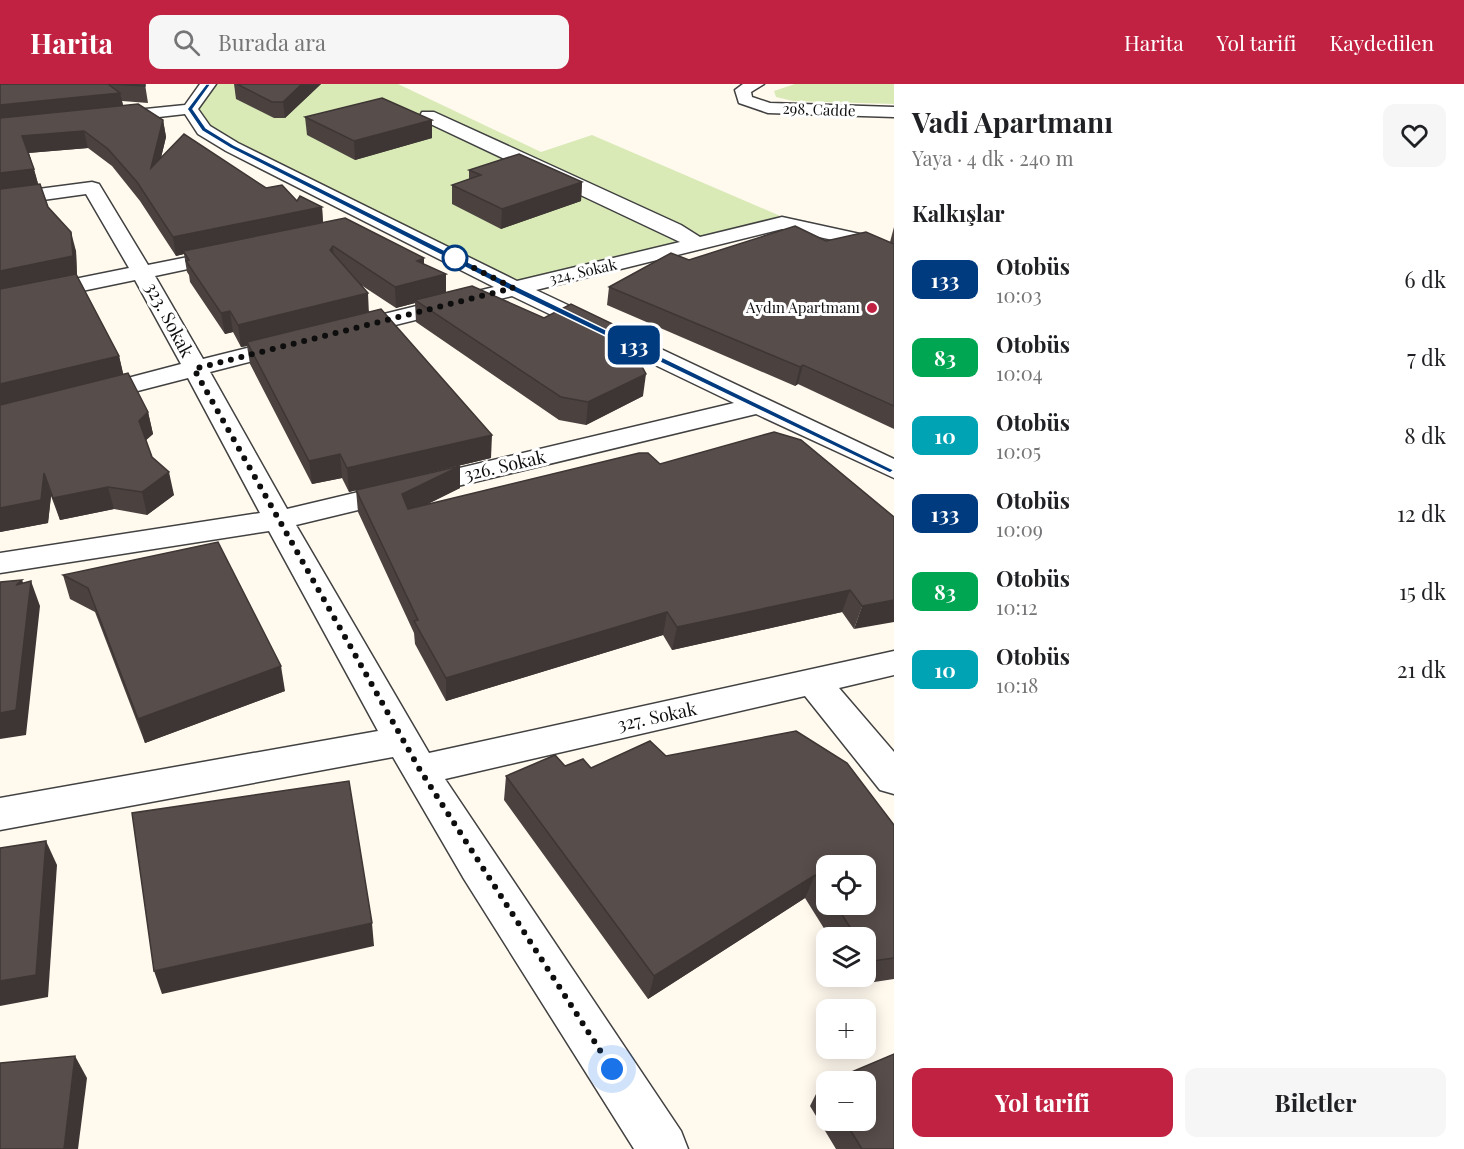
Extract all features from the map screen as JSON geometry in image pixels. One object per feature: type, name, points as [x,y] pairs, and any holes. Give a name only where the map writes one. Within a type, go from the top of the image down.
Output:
[{"type":"street","points":[[83,120],[190,109],[208,84]]},
{"type":"street","name":"298. Cadde","points":[[756,84],[743,90],[745,100],[768,108],[894,112]]},
{"type":"street","points":[[190,109],[204,130],[232,147],[513,288],[894,470]]},
{"type":"street","points":[[428,116],[674,230],[699,244]]},
{"type":"street","name":"323. Sokak","points":[[0,200],[92,188],[144,273],[194,369],[412,755],[663,1149]]},
{"type":"street","points":[[349,230],[383,222]]},
{"type":"street","name":"324. Sokak","points":[[331,334],[782,223],[862,240],[894,256]]},
{"type":"street","points":[[0,301],[246,251]]},
{"type":"street","points":[[69,401],[308,340]]},
{"type":"street","name":"326. Sokak","points":[[0,563],[278,520],[760,405]]},
{"type":"street","name":"327. Sokak","points":[[0,814],[412,755],[814,682],[894,663]]},
{"type":"street","points":[[814,682],[894,779]]},
{"type":"green space","points":[[208,84],[398,84],[541,152],[592,135],[785,218],[782,223],[513,288],[232,147],[190,109]]},
{"type":"green space","points":[[795,84],[894,84],[894,104],[793,101],[776,97],[774,91]]},
{"type":"building","points":[[0,84],[108,84],[120,93],[0,105]]},
{"type":"building","points":[[108,84],[145,84],[145,86]]},
{"type":"building","points":[[237,84],[302,84],[283,102],[272,102]]},
{"type":"building","points":[[382,98],[432,120],[354,141],[305,117]]},
{"type":"building","points":[[138,104],[163,120],[151,168],[184,134],[266,188],[282,185],[297,201],[300,196],[322,207],[173,237],[137,182],[108,149],[84,131],[22,136],[34,169],[0,173],[0,118]]},
{"type":"building","points":[[519,154],[582,182],[502,209],[452,185],[481,175],[469,170]]},
{"type":"building","points":[[40,184],[48,207],[71,232],[73,256],[0,271],[0,189]]},
{"type":"building","points":[[345,218],[424,258],[417,261],[446,274],[395,287],[333,246],[330,250],[368,293],[238,325],[230,311],[221,313],[186,261],[189,260],[183,251]]},
{"type":"building","points":[[795,226],[826,241],[866,232],[894,244],[894,406],[803,365],[800,367],[609,287],[671,253],[689,260]]},
{"type":"building","points":[[76,274],[119,356],[0,384],[0,289]]},
{"type":"building","points":[[472,286],[544,318],[571,304],[621,328],[646,374],[588,402],[561,397],[415,300]]},
{"type":"building","points":[[381,309],[492,435],[347,468],[340,454],[309,461],[247,342]]},
{"type":"building","points":[[128,373],[148,412],[139,421],[152,457],[169,472],[142,492],[108,487],[53,498],[44,473],[41,500],[0,508],[0,405]]},
{"type":"building","points":[[774,432],[801,440],[894,517],[894,600],[862,606],[850,590],[677,627],[667,612],[446,678],[414,621],[418,620],[356,490],[460,466],[402,494],[408,509],[639,453],[648,453],[660,464]]},
{"type":"building","points":[[218,542],[281,666],[138,719],[88,588],[63,575]]},
{"type":"building","points":[[22,580],[16,585],[31,581],[16,710],[0,713],[0,582]]},
{"type":"building","points":[[796,731],[847,763],[894,825],[894,958],[876,961],[876,927],[850,927],[842,915],[876,915],[876,855],[816,855],[816,877],[815,875],[654,976],[506,776],[555,755],[565,766],[583,759],[591,768],[650,741],[666,756]]},
{"type":"building","points":[[349,781],[372,923],[154,971],[132,813]]},
{"type":"building","points":[[46,841],[36,975],[0,981],[0,848]]},
{"type":"building","points":[[894,1054],[894,1149],[862,1149],[851,1131],[876,1131],[876,1071],[854,1071]]},
{"type":"building","points":[[75,1056],[64,1149],[0,1149],[0,1063]]},
{"type":"bus line","name":"133","points":[[208,84],[190,109],[204,130],[232,147],[513,288],[894,470]]},
{"type":"place","name":"Aydın Apartmanı","points":[[872,308]]},
{"type":"route","points":[[455,258],[513,288],[194,369],[420,770],[612,1069]]}]
